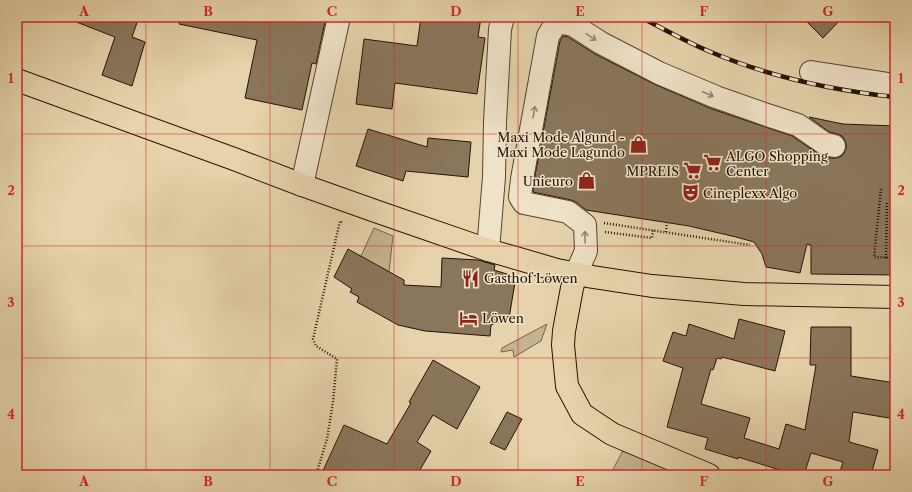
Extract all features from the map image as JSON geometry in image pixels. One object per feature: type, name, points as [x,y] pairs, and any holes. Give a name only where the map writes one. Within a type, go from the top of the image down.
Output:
[{"type":"main road","points":[[17,80],[234,158],[302,185],[488,250],[557,270],[652,286],[744,294],[895,297]]},
{"type":"main road","points":[[576,274],[564,331],[563,345],[567,386],[582,414],[612,434],[709,475]]},
{"type":"street","points":[[302,185],[339,17]]},
{"type":"street","points":[[488,250],[494,177],[500,29],[503,17]]},
{"type":"street","points":[[576,274],[586,251],[585,225],[568,212],[524,203],[520,197],[548,36],[555,25],[562,23],[573,25],[601,43],[658,73],[716,97],[798,125],[824,143],[834,146]]},
{"type":"street","points":[[811,72],[895,85]]},
{"type":"path","points":[[881,189],[874,257],[895,258]]},
{"type":"path","points":[[886,258],[887,201]]},
{"type":"path","points":[[316,475],[327,439],[333,402],[337,359],[316,346],[313,339],[340,221],[347,224]]},
{"type":"path","points":[[666,232],[667,222]]},
{"type":"path","points":[[603,223],[750,245]]},
{"type":"path","points":[[602,232],[652,238],[653,230]]},
{"type":"shaded area","points":[[374,228],[393,236],[389,272],[361,256]]},
{"type":"shaded area","points":[[547,324],[541,341],[514,357],[513,350],[501,352],[502,348]]},
{"type":"shaded area","points":[[628,441],[709,475],[610,475]]},
{"type":"building","points":[[139,17],[132,37],[145,42],[132,86],[102,75],[115,37],[66,18]]},
{"type":"building","points":[[180,17],[326,17],[316,64],[312,63],[302,110],[245,98],[257,40],[179,24]]},
{"type":"building","points":[[421,17],[481,17],[478,37],[485,38],[477,94],[395,83],[392,109],[356,104],[364,39],[417,46]]},
{"type":"building","points":[[802,17],[843,17],[823,38]]},
{"type":"building","name":"ALGO Shopping Center","points":[[563,36],[568,37],[595,54],[654,84],[712,109],[792,136],[817,153],[830,158],[837,158],[843,155],[846,149],[846,143],[843,137],[829,132],[809,117],[843,124],[895,126],[895,275],[811,274],[811,245],[807,244],[800,273],[766,267],[762,254],[754,242],[689,226],[586,210],[571,200],[533,192],[560,41]]},
{"type":"building","points":[[368,129],[427,147],[428,138],[471,142],[468,177],[406,171],[403,181],[356,166]]},
{"type":"building","points":[[348,249],[404,280],[404,285],[441,287],[442,258],[478,260],[495,265],[494,270],[516,277],[509,318],[491,325],[490,336],[425,331],[398,325],[357,302],[359,297],[350,292],[352,289],[334,277]]},
{"type":"building","points":[[739,319],[785,331],[775,371],[722,357],[721,359],[717,358],[713,370],[711,369],[701,404],[750,418],[744,438],[779,449],[786,424],[805,430],[816,365],[810,365],[811,327],[851,327],[851,376],[895,383],[895,419],[853,412],[849,442],[878,450],[871,475],[839,475],[843,462],[811,453],[804,475],[796,475],[738,457],[738,459],[705,449],[708,438],[667,427],[683,368],[663,361],[673,332],[686,336],[689,324],[734,339]]},
{"type":"building","points":[[433,360],[480,387],[457,429],[433,415],[417,442],[431,451],[417,475],[321,475],[344,425],[387,444],[411,403],[409,402]]},
{"type":"building","points":[[507,412],[522,419],[505,450],[490,443]]},
{"type":"railway","points":[[640,17],[697,46],[752,67],[822,86],[895,97]]},
{"type":"place","name":"Maxi Mode Algund - Maxi Mode Lagundo","points":[[638,144]]},
{"type":"place","name":"ALGO Shopping Center","points":[[713,163]]},
{"type":"place","name":"MPREIS","points":[[692,171]]},
{"type":"place","name":"Unieuro","points":[[586,181]]},
{"type":"place","name":"Cineplexx Algo","points":[[690,193]]},
{"type":"place","name":"Gasthof Löwen","points":[[471,278]]},
{"type":"place","name":"Löwen","points":[[469,318]]}]
